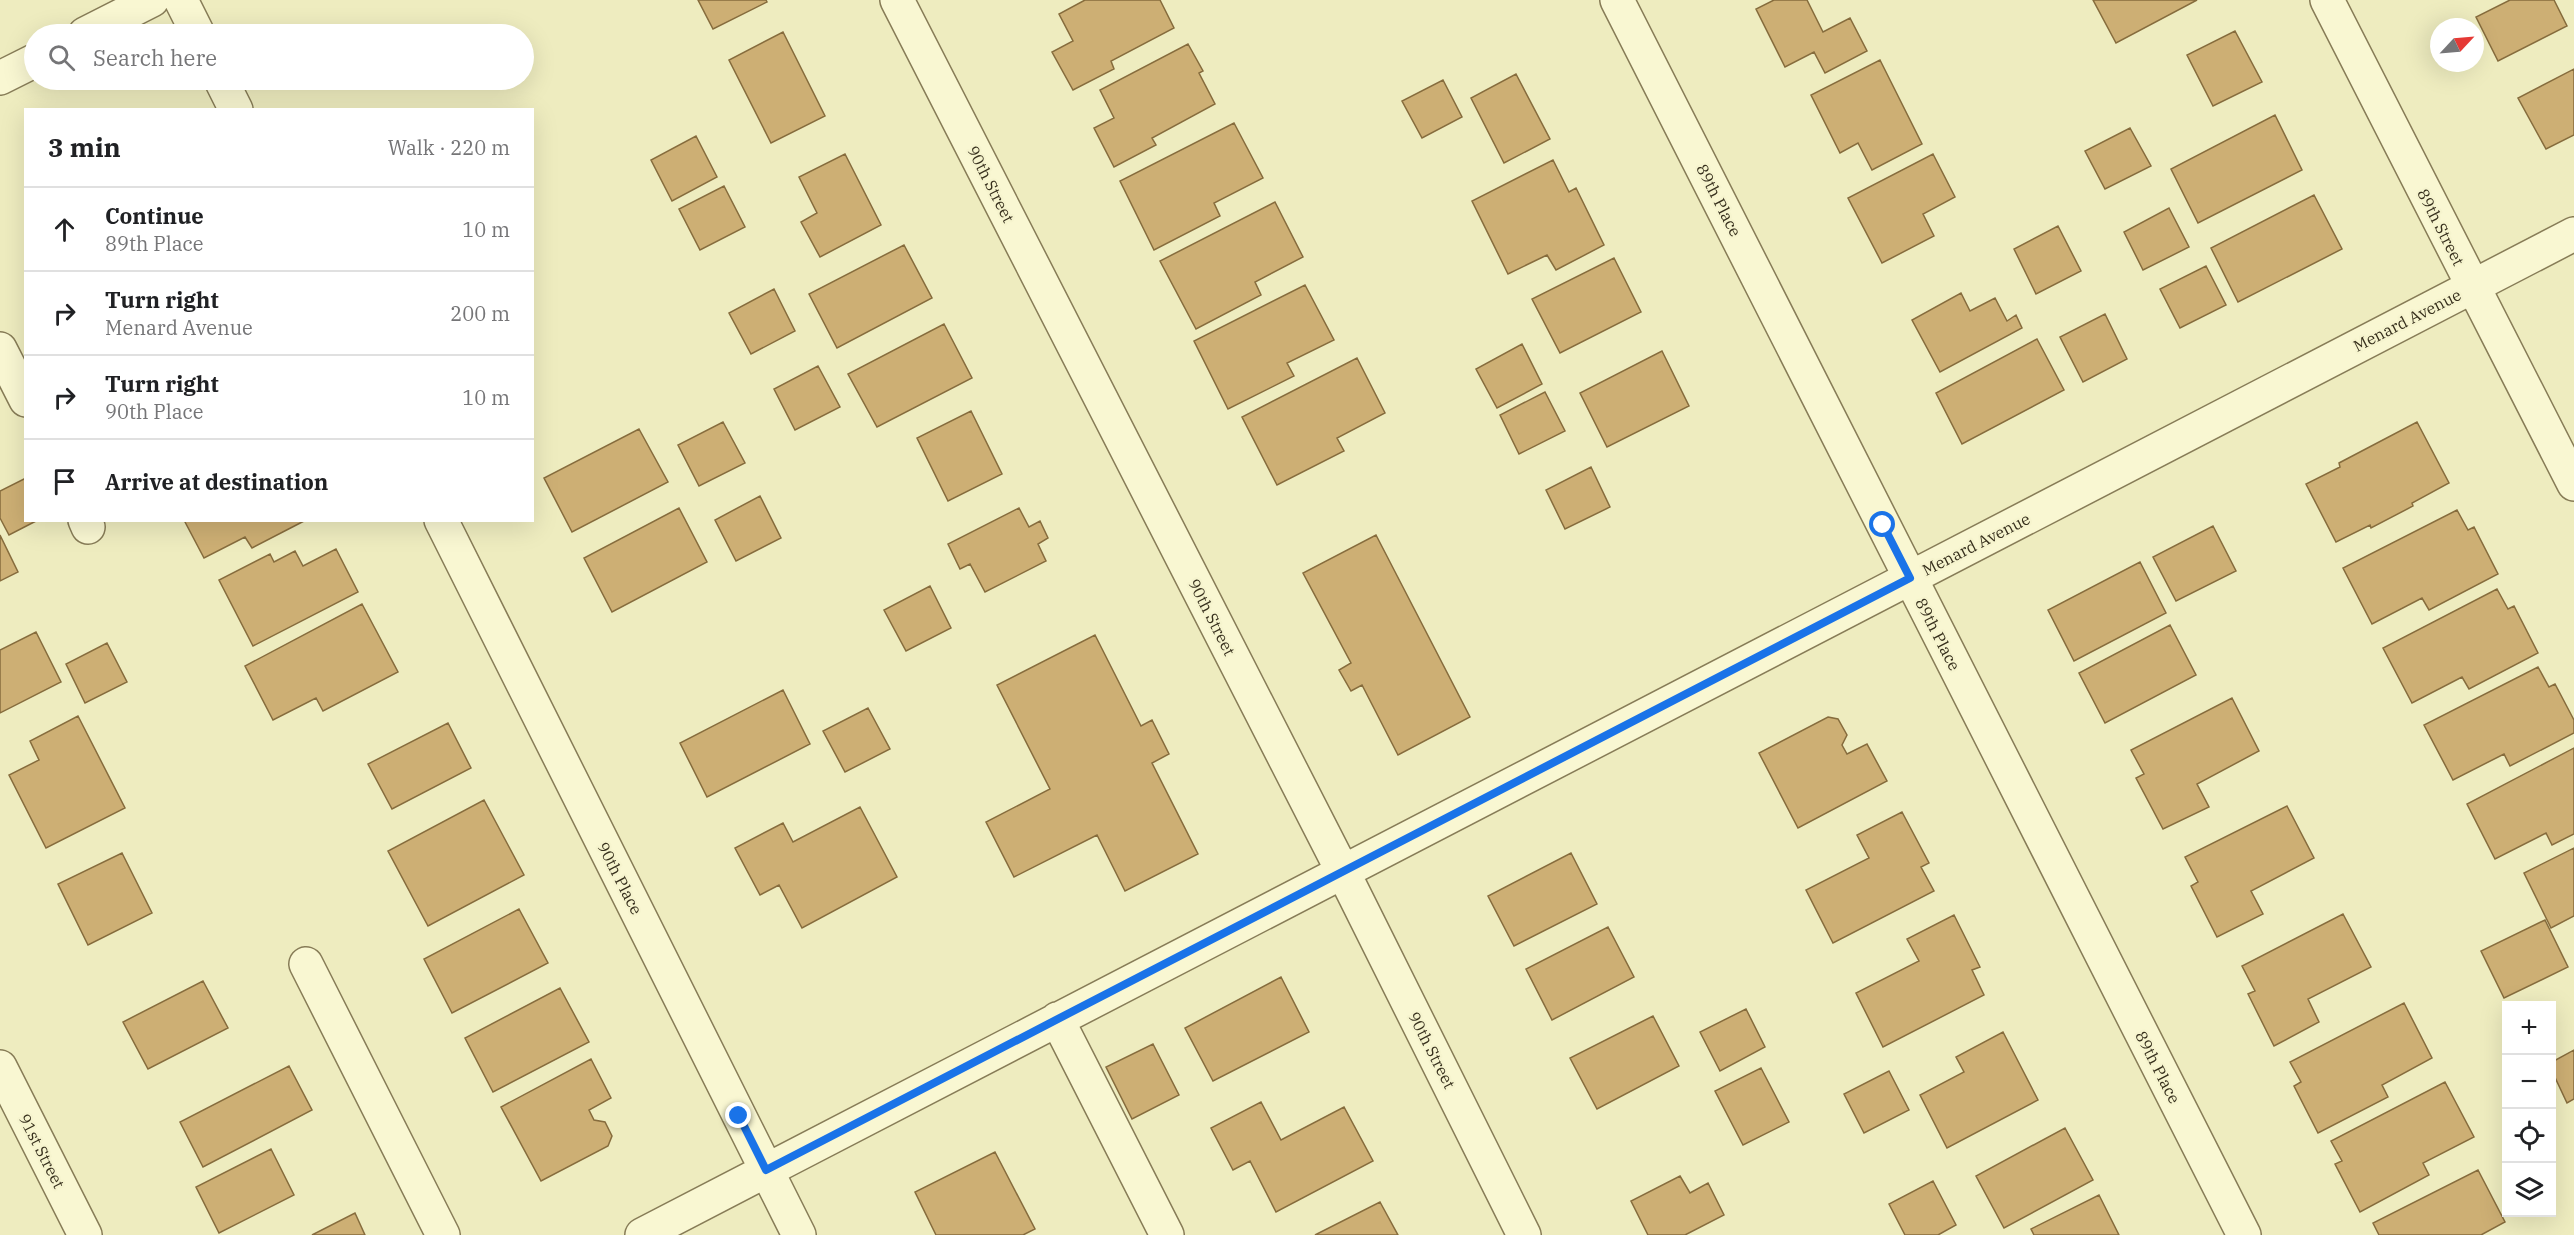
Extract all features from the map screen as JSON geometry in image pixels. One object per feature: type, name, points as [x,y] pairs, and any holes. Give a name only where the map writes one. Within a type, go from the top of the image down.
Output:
[{"type":"street","points":[[105,24],[152,0]]},
{"type":"street","points":[[181,0],[193,24]]},
{"type":"street","name":"90th Street","points":[[897,0],[1343,872],[1524,1235]]},
{"type":"street","name":"89th Place","points":[[1617,0],[2244,1235]]},
{"type":"street","name":"89th Street","points":[[2327,0],[2471,287],[2574,484]]},
{"type":"street","points":[[0,78],[24,65]]},
{"type":"street","points":[[226,90],[235,108]]},
{"type":"street","name":"Menard Avenue","points":[[642,1235],[2574,234]]},
{"type":"street","points":[[0,349],[24,396]]},
{"type":"street","name":"90th Place","points":[[442,522],[799,1235]]},
{"type":"street","points":[[306,963],[443,1235]]},
{"type":"street","points":[[1057,1019],[1167,1235]]},
{"type":"street","name":"91st Street","points":[[0,1067],[85,1235]]},
{"type":"building","points":[[698,0],[766,0],[767,2],[713,29]]},
{"type":"building","points":[[1085,0],[1160,0],[1174,28],[1111,61],[1114,69],[1073,90],[1052,52],[1073,41],[1059,14]]},
{"type":"building","points":[[1774,0],[1807,0],[1823,32],[1850,18],[1867,51],[1825,73],[1814,52],[1785,67],[1756,9]]},
{"type":"building","points":[[2093,0],[2197,0],[2116,43]]},
{"type":"building","points":[[2510,0],[2554,0],[2567,26],[2498,61],[2484,33],[2484,18],[2476,17]]},
{"type":"building","points":[[2235,31],[2262,82],[2213,106],[2187,55]]},
{"type":"building","points":[[783,32],[825,116],[771,143],[729,60]]},
{"type":"building","points":[[1188,44],[1203,71],[1199,73],[1215,104],[1152,138],[1156,145],[1114,167],[1094,128],[1114,118],[1100,90]]},
{"type":"building","points":[[1880,60],[1922,144],[1872,170],[1858,143],[1840,153],[1811,95]]},
{"type":"building","points":[[2574,69],[2574,135],[2546,149],[2518,98]]},
{"type":"building","points":[[1516,74],[1550,139],[1504,163],[1471,98]]},
{"type":"building","points":[[1443,80],[1462,117],[1422,138],[1402,101]]},
{"type":"building","points":[[2275,115],[2302,170],[2198,223],[2171,169]]},
{"type":"building","points":[[1234,123],[1263,178],[1214,203],[1220,216],[1154,250],[1120,181]]},
{"type":"building","points":[[2130,128],[2151,166],[2105,189],[2085,151]]},
{"type":"building","points":[[696,136],[717,177],[672,201],[651,160]]},
{"type":"building","points":[[845,154],[881,225],[820,257],[801,222],[817,213],[799,177]]},
{"type":"building","points":[[1933,154],[1955,197],[1923,214],[1934,236],[1882,263],[1848,198]]},
{"type":"building","points":[[1553,160],[1569,192],[1576,188],[1604,245],[1556,270],[1547,255],[1508,274],[1472,201]]},
{"type":"building","points":[[724,186],[745,227],[700,250],[679,209]]},
{"type":"building","points":[[2314,195],[2342,249],[2238,302],[2211,248]]},
{"type":"building","points":[[1275,202],[1303,257],[1255,282],[1261,295],[1196,329],[1160,261]]},
{"type":"building","points":[[2169,208],[2189,247],[2143,270],[2124,232]]},
{"type":"building","points":[[2058,226],[2081,271],[2036,294],[2014,249]]},
{"type":"building","points":[[904,245],[932,298],[837,348],[809,294]]},
{"type":"building","points":[[1614,258],[1641,312],[1560,353],[1532,299]]},
{"type":"building","points":[[2206,266],[2226,305],[2180,328],[2160,289]]},
{"type":"building","points":[[1305,285],[1334,340],[1287,363],[1294,376],[1228,409],[1194,341]]},
{"type":"building","points":[[774,289],[795,331],[751,354],[729,313]]},
{"type":"building","points":[[1961,293],[1970,311],[1995,298],[2007,321],[2016,315],[2022,328],[1940,372],[1912,320]]},
{"type":"building","points":[[2105,314],[2127,359],[2083,382],[2060,337]]},
{"type":"building","points":[[944,324],[972,378],[877,427],[848,374]]},
{"type":"building","points":[[2037,339],[2064,390],[1962,444],[1936,393]]},
{"type":"building","points":[[1522,344],[1542,384],[1497,408],[1476,369]]},
{"type":"building","points":[[1662,351],[1689,406],[1607,447],[1580,393]]},
{"type":"building","points":[[1357,358],[1385,413],[1337,438],[1344,451],[1277,485],[1242,417]]},
{"type":"building","points":[[818,366],[840,407],[795,430],[774,389]]},
{"type":"building","points":[[1545,392],[1565,431],[1519,454],[1500,415]]},
{"type":"building","points":[[971,411],[1002,474],[948,501],[917,438]]},
{"type":"building","points":[[723,422],[745,463],[699,486],[678,445]]},
{"type":"building","points":[[2417,422],[2449,483],[2412,503],[2413,506],[2371,528],[2370,525],[2336,542],[2306,484],[2340,467],[2339,463]]},
{"type":"building","points":[[639,429],[668,482],[572,532],[544,478]]},
{"type":"building","points":[[1591,467],[1610,507],[1565,529],[1546,490]]},
{"type":"building","points":[[24,479],[24,522],[34,522],[9,535],[0,518],[0,491]]},
{"type":"building","points":[[760,496],[781,538],[736,561],[715,520]]},
{"type":"building","points":[[679,508],[707,562],[612,612],[584,558]]},
{"type":"building","points":[[1019,508],[1029,527],[1040,521],[1048,538],[1038,544],[1046,561],[985,592],[970,564],[960,569],[948,544]]},
{"type":"building","points":[[2457,510],[2468,530],[2474,527],[2498,574],[2429,610],[2422,598],[2372,624],[2343,568]]},
{"type":"building","points":[[185,522],[302,522],[252,548],[245,537],[204,558]]},
{"type":"building","points":[[2213,526],[2236,571],[2176,601],[2153,557]]},
{"type":"building","points":[[0,535],[18,572],[0,581]]},
{"type":"building","points":[[1376,535],[1470,717],[1398,755],[1362,685],[1351,691],[1339,670],[1351,663],[1303,573]]},
{"type":"building","points":[[336,549],[358,592],[253,646],[219,580],[270,554],[274,562],[295,551],[303,566]]},
{"type":"building","points":[[2140,562],[2166,613],[2074,661],[2048,610]]},
{"type":"building","points":[[930,586],[951,628],[906,651],[884,610]]},
{"type":"building","points":[[2497,589],[2508,609],[2514,606],[2538,653],[2469,689],[2462,677],[2412,703],[2383,648]]},
{"type":"building","points":[[362,604],[398,672],[323,711],[316,698],[273,720],[245,666]]},
{"type":"building","points":[[2170,625],[2196,675],[2105,723],[2079,673]]},
{"type":"building","points":[[36,632],[61,682],[0,713],[0,650]]},
{"type":"building","points":[[1095,635],[1141,726],[1152,720],[1169,754],[1152,763],[1198,854],[1125,891],[1097,835],[1014,877],[986,822],[1050,789],[997,685]]},
{"type":"building","points":[[107,643],[127,682],[85,703],[66,664]]},
{"type":"building","points":[[2538,667],[2549,687],[2555,684],[2574,720],[2574,733],[2510,766],[2504,754],[2453,780],[2424,725]]},
{"type":"building","points":[[783,690],[810,744],[707,797],[680,743]]},
{"type":"building","points":[[2232,698],[2259,751],[2197,784],[2209,807],[2163,829],[2136,778],[2144,774],[2131,750]]},
{"type":"building","points":[[868,708],[890,749],[845,772],[823,731]]},
{"type":"building","points":[[78,716],[125,808],[46,848],[9,775],[39,760],[30,741]]},
{"type":"building","points":[[1828,717],[1838,719],[1847,735],[1842,745],[1847,754],[1867,744],[1887,781],[1798,828],[1759,753]]},
{"type":"building","points":[[448,723],[471,768],[392,809],[368,764]]},
{"type":"building","points":[[2574,748],[2574,834],[2552,845],[2546,833],[2495,859],[2467,804]]},
{"type":"building","points":[[484,800],[524,875],[428,926],[388,851]]},
{"type":"building","points":[[2287,806],[2314,858],[2251,891],[2263,914],[2217,937],[2191,886],[2198,882],[2185,857]]},
{"type":"building","points":[[860,807],[897,877],[802,928],[779,885],[760,895],[735,848],[783,823],[793,842]]},
{"type":"building","points":[[1902,812],[1929,863],[1921,867],[1934,891],[1833,943],[1806,890],[1869,858],[1857,835]]},
{"type":"building","points":[[2574,848],[2574,916],[2551,928],[2524,873]]},
{"type":"building","points":[[122,853],[152,913],[88,945],[58,884]]},
{"type":"building","points":[[1571,853],[1597,904],[1514,946],[1488,896]]},
{"type":"building","points":[[519,909],[548,963],[452,1013],[424,959]]},
{"type":"building","points":[[2343,914],[2371,967],[2308,999],[2319,1022],[2274,1046],[2248,994],[2255,991],[2242,966]]},
{"type":"building","points":[[1954,915],[1980,967],[1972,970],[1984,995],[1883,1047],[1856,993],[1919,961],[1907,939]]},
{"type":"building","points":[[2545,920],[2568,967],[2504,998],[2481,951]]},
{"type":"building","points":[[1608,927],[1634,977],[1552,1020],[1526,969]]},
{"type":"building","points":[[1281,977],[1309,1032],[1213,1081],[1185,1028]]},
{"type":"building","points":[[203,981],[228,1028],[148,1069],[123,1022]]},
{"type":"building","points":[[560,988],[589,1042],[493,1092],[465,1038]]},
{"type":"building","points":[[2404,1003],[2432,1058],[2382,1085],[2388,1097],[2318,1133],[2294,1086],[2301,1082],[2290,1062]]},
{"type":"building","points":[[1746,1009],[1765,1047],[1720,1071],[1700,1032]]},
{"type":"building","points":[[1653,1016],[1679,1066],[1597,1109],[1570,1058]]},
{"type":"building","points":[[2003,1032],[2038,1100],[1947,1148],[1920,1095],[1964,1072],[1956,1057]]},
{"type":"building","points":[[1153,1044],[1179,1095],[1132,1119],[1106,1067]]},
{"type":"building","points":[[2574,1050],[2574,1099],[2567,1103],[2556,1080],[2556,1060]]},
{"type":"building","points":[[591,1059],[611,1098],[589,1110],[594,1120],[605,1122],[612,1136],[608,1146],[541,1181],[501,1107]]},
{"type":"building","points":[[289,1066],[312,1110],[203,1167],[180,1122]]},
{"type":"building","points":[[1761,1068],[1789,1122],[1743,1145],[1715,1091]]},
{"type":"building","points":[[1889,1071],[1909,1110],[1864,1133],[1844,1094]]},
{"type":"building","points":[[2445,1082],[2474,1137],[2423,1163],[2429,1175],[2360,1212],[2335,1164],[2342,1161],[2331,1141]]},
{"type":"building","points":[[1261,1102],[1281,1140],[1344,1107],[1373,1161],[1276,1212],[1250,1161],[1233,1170],[1211,1128]]},
{"type":"building","points":[[2065,1128],[2093,1180],[2004,1228],[1976,1176]]},
{"type":"building","points":[[271,1149],[294,1195],[219,1233],[196,1187]]},
{"type":"building","points":[[995,1152],[1035,1229],[1023,1235],[936,1235],[915,1192]]},
{"type":"building","points":[[2478,1170],[2505,1222],[2481,1235],[2379,1235],[2373,1223]]},
{"type":"building","points":[[1680,1176],[1690,1193],[1708,1183],[1724,1215],[1685,1235],[1648,1235],[1631,1201]]},
{"type":"building","points":[[1933,1181],[1956,1225],[1938,1235],[1905,1235],[1889,1204]]},
{"type":"building","points":[[2099,1195],[2119,1235],[2034,1235],[2031,1229]]},
{"type":"building","points":[[1380,1202],[1398,1235],[1315,1235]]},
{"type":"building","points":[[355,1213],[365,1235],[312,1235]]},
{"type":"route","points":[[739,1116],[766,1170],[1910,578],[1883,525]]}]
